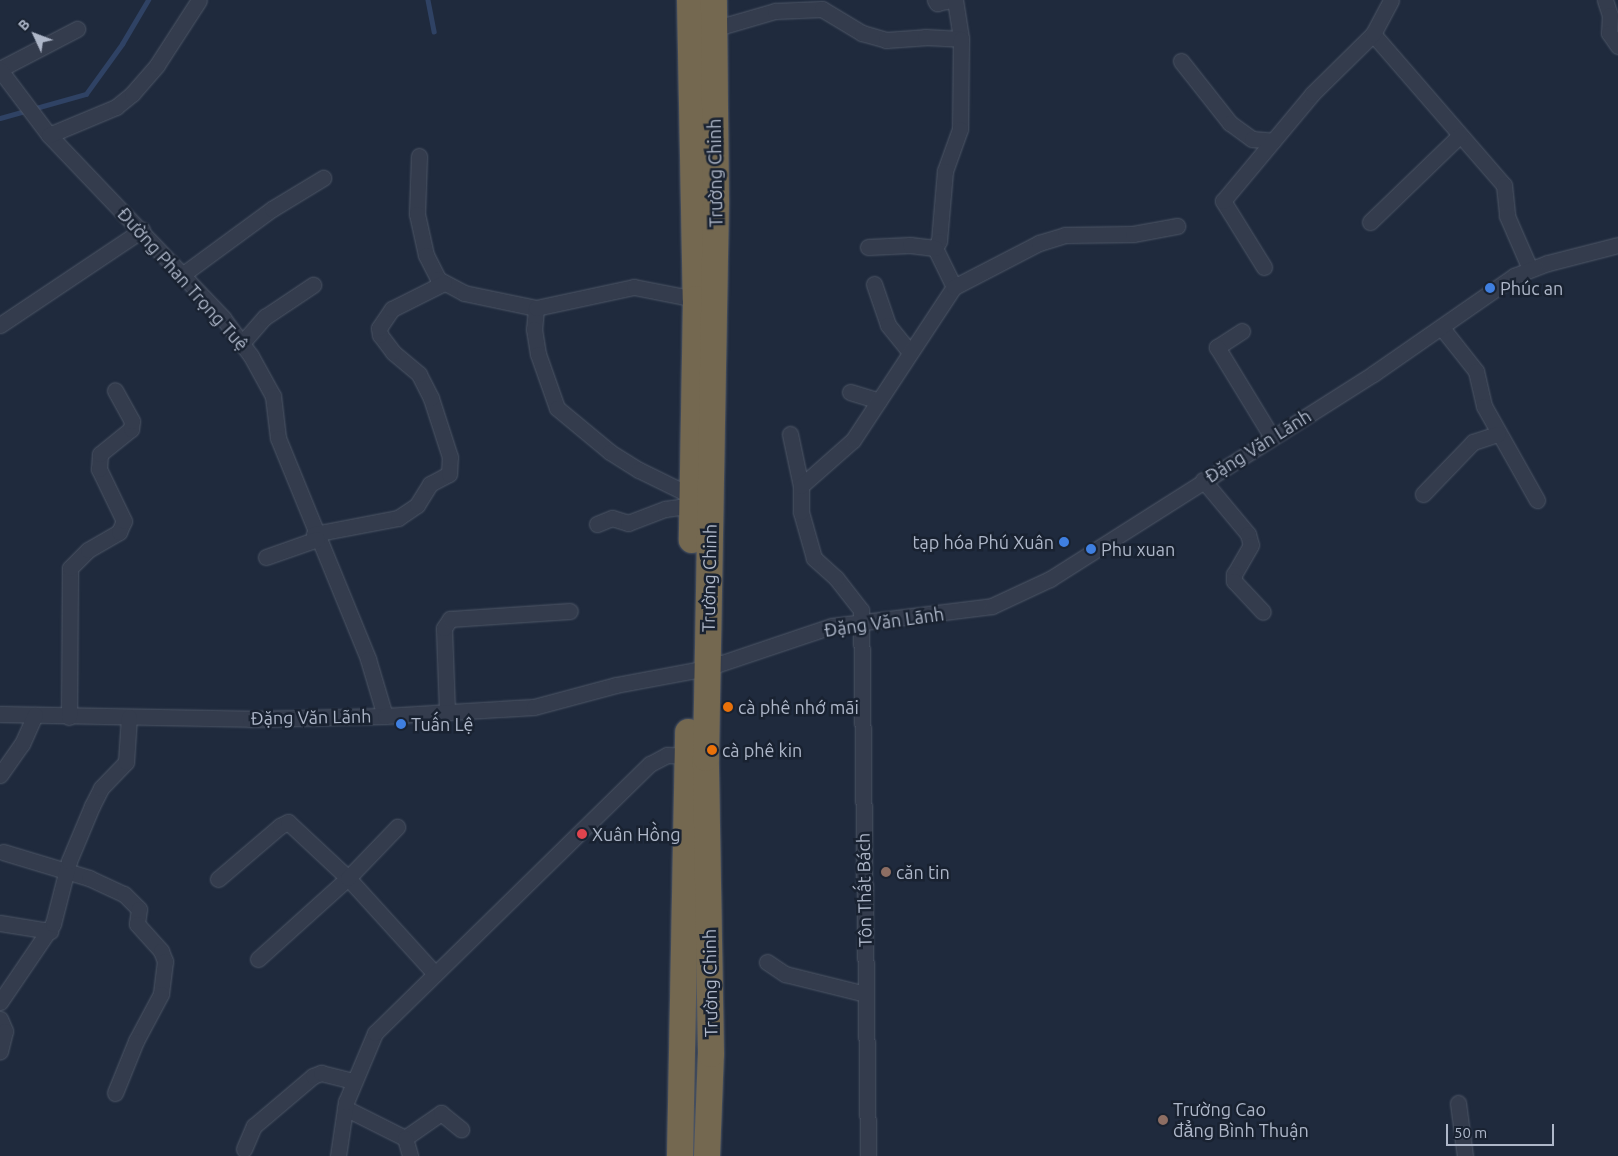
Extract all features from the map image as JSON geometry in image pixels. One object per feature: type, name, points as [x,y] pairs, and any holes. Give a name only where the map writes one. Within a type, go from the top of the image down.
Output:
[{"type":"highway","name":"Trường Chinh","points":[[698,669],[692,500],[704,8]]},
{"type":"highway","name":"Trường Chinh","points":[[680,1156],[697,756],[698,669],[716,202],[704,8]]},
{"type":"highway","name":"Trường Chinh","points":[[697,756],[711,1054],[707,1156]]},
{"type":"street","points":[[50,135],[116,107],[132,94],[157,65],[200,0]]},
{"type":"street","points":[[935,0],[937,3],[950,0]]},
{"type":"street","points":[[935,248],[939,241],[945,171],[960,129],[961,39],[955,0]]},
{"type":"street","points":[[1264,267],[1223,201],[1324,80],[1373,34],[1391,0]]},
{"type":"street","points":[[1605,0],[1610,15],[1609,33],[1618,46]]},
{"type":"street","points":[[704,8],[775,11],[822,9],[862,33],[886,40],[925,37],[961,39]]},
{"type":"street","points":[[2,74],[77,30]]},
{"type":"street","points":[[1373,34],[1459,136],[1504,184],[1507,216],[1530,269]]},
{"type":"street","points":[[1181,61],[1230,122],[1252,139],[1273,141]]},
{"type":"street","name":"Đường Phan Trọng Tuệ","points":[[2,74],[50,135],[142,230],[242,343],[273,396],[278,438],[316,536],[368,659],[385,716]]},
{"type":"street","points":[[1370,222],[1459,136]]},
{"type":"street","points":[[419,156],[416,214],[426,255],[438,279],[464,294],[536,308],[634,287],[696,299]]},
{"type":"street","points":[[182,275],[272,209],[323,178]]},
{"type":"street","points":[[801,486],[842,453],[879,401],[910,352],[942,309],[954,287],[1039,243],[1065,235],[1133,234],[1177,226]]},
{"type":"street","points":[[0,325],[142,230]]},
{"type":"street","points":[[868,247],[910,245],[935,248]]},
{"type":"street","name":"Đặng Văn Lãnh","points":[[0,714],[69,717],[385,716],[534,707],[698,669],[832,626],[964,610],[1012,599],[1050,579],[1442,328],[1514,276],[1530,269],[1618,245]]},
{"type":"street","points":[[935,248],[954,287]]},
{"type":"street","points":[[266,557],[316,536],[398,518],[417,505],[430,484],[449,474],[450,457],[431,398],[419,374],[393,352],[380,336],[379,328],[392,310],[444,283]]},
{"type":"street","points":[[874,284],[888,325],[910,352]]},
{"type":"street","points":[[242,343],[264,317],[313,285]]},
{"type":"street","points":[[536,308],[534,329],[538,354],[558,408],[610,452],[692,500]]},
{"type":"street","points":[[1442,328],[1476,371],[1484,406],[1498,434],[1537,500]]},
{"type":"street","points":[[1242,331],[1217,347],[1272,437]]},
{"type":"street","points":[[69,717],[70,568],[88,550],[119,532],[124,521],[99,469],[100,454],[131,428],[132,421],[115,390]]},
{"type":"street","points":[[850,392],[879,401]]},
{"type":"street","name":"Tôn Thất Bách","points":[[790,434],[801,486],[801,512],[814,558],[836,578],[861,610],[868,1156]]},
{"type":"street","points":[[1423,494],[1468,446],[1498,434]]},
{"type":"street","points":[[1203,480],[1248,534],[1251,545],[1234,574],[1234,581],[1263,612]]},
{"type":"street","points":[[597,524],[612,518],[628,523],[692,500]]},
{"type":"street","points":[[447,712],[444,628],[450,619],[570,611]]},
{"type":"street","points":[[0,775],[22,744],[35,715]]},
{"type":"street","points":[[0,1002],[50,931],[66,872],[101,788],[126,762],[128,717]]},
{"type":"street","points":[[338,1156],[346,1108],[354,1081],[375,1033],[434,973],[650,764],[667,755],[697,756]]},
{"type":"street","points":[[218,879],[280,826],[288,822],[348,878],[434,973]]},
{"type":"street","points":[[258,959],[348,878],[397,827]]},
{"type":"street","points":[[3,852],[109,886],[136,904],[139,909],[137,924],[155,942],[165,961],[161,994],[136,1041],[115,1093]]},
{"type":"street","points":[[0,923],[50,931]]},
{"type":"street","points":[[767,962],[785,974],[866,994]]},
{"type":"street","points":[[0,1019],[5,1031],[0,1051]]},
{"type":"street","points":[[244,1149],[254,1126],[313,1076],[321,1074],[354,1081]]},
{"type":"street","points":[[1458,1103],[1465,1156]]},
{"type":"street","points":[[346,1108],[405,1138],[410,1156]]},
{"type":"street","points":[[405,1138],[441,1113],[461,1129]]},
{"type":"waterway","points":[[0,118],[86,94],[122,44],[148,0]]},
{"type":"waterway","points":[[428,0],[434,31]]},
{"type":"place","name":"Phúc an","points":[[1490,288]]},
{"type":"place","name":"tạp hóa Phú Xuân","points":[[1064,542]]},
{"type":"place","name":"Phu xuan","points":[[1091,549]]},
{"type":"place","name":"cà phê nhớ mãi","points":[[728,707]]},
{"type":"place","name":"Tuấn Lệ","points":[[401,724]]},
{"type":"place","name":"cà phê kin","points":[[712,750]]},
{"type":"place","name":"Xuân Hồng","points":[[582,834]]},
{"type":"place","name":"căn tin","points":[[886,872]]},
{"type":"place","name":"Trường Cao đẳng Bình Thuận","points":[[1163,1120]]}]
